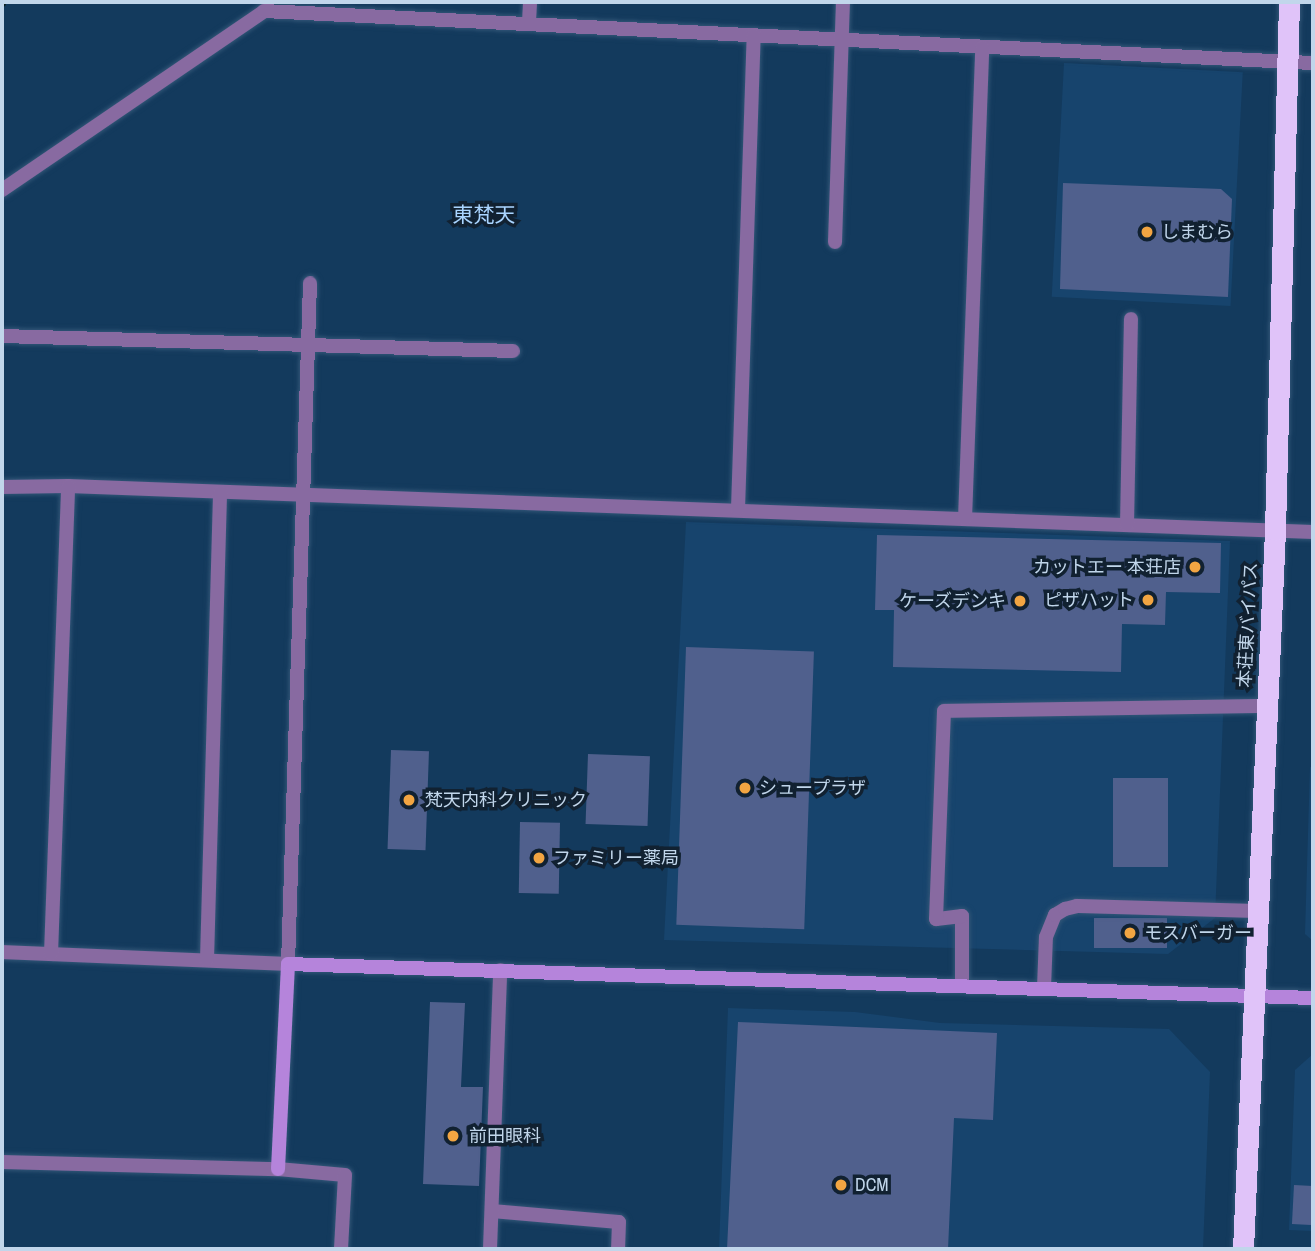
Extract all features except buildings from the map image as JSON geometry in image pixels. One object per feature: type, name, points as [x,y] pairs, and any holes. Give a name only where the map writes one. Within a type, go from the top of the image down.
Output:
[{"type":"highway","name":"本荘東バイパス","points":[[1242,1249],[1275,530],[1289,2]]},
{"type":"street","points":[[529,22],[530,2]]},
{"type":"street","points":[[835,242],[843,2]]},
{"type":"street","points":[[2,190],[265,6],[385,8],[529,22],[1313,63]]},
{"type":"street","points":[[738,509],[754,35]]},
{"type":"street","points":[[965,519],[982,47]]},
{"type":"street","points":[[278,1169],[288,964],[310,283]]},
{"type":"street","points":[[1127,525],[1132,319]]},
{"type":"street","points":[[2,335],[513,351]]},
{"type":"street","points":[[2,486],[738,509],[1313,532]]},
{"type":"street","points":[[51,954],[68,486]]},
{"type":"street","points":[[207,960],[220,492]]},
{"type":"street","points":[[962,985],[962,916],[936,919],[944,711],[1267,706]]},
{"type":"street","points":[[1044,988],[1046,937],[1055,915],[1065,909],[1077,906],[1258,911]]},
{"type":"street","points":[[2,952],[1313,998]]},
{"type":"street","points":[[490,1249],[500,970]]},
{"type":"street","points":[[2,1162],[278,1169],[345,1175],[341,1249]]},
{"type":"street","points":[[492,1211],[619,1222],[618,1249]]},
{"type":"shaded area","points":[[1064,63],[1243,72],[1231,306],[1052,297]]},
{"type":"shaded area","points":[[686,522],[1230,541],[1215,918],[1168,954],[664,940]]},
{"type":"shaded area","points":[[1310,767],[1313,768],[1313,941],[1305,934]]},
{"type":"shaded area","points":[[728,1008],[855,1012],[940,1023],[1169,1029],[1210,1072],[1203,1249],[719,1249]]},
{"type":"shaded area","points":[[1313,1054],[1313,1231],[1289,1230],[1295,1070]]},
{"type":"place","name":"しまむら","points":[[1147,232]]},
{"type":"place","name":"カットエー 本荘店","points":[[1195,567]]},
{"type":"place","name":"ピザハット","points":[[1148,600]]},
{"type":"place","name":"ケーズデンキ","points":[[1020,601]]},
{"type":"place","name":"シュープラザ","points":[[745,788]]},
{"type":"place","name":"梵天内科クリニック","points":[[409,800]]},
{"type":"place","name":"ファミリー薬局","points":[[539,858]]},
{"type":"place","name":"モスバーガー","points":[[1130,933]]},
{"type":"place","name":"前田眼科","points":[[453,1136]]},
{"type":"place","name":"DCM","points":[[841,1185]]},
{"type":"district","name":"東梵天","points":[[484,215]]}]
